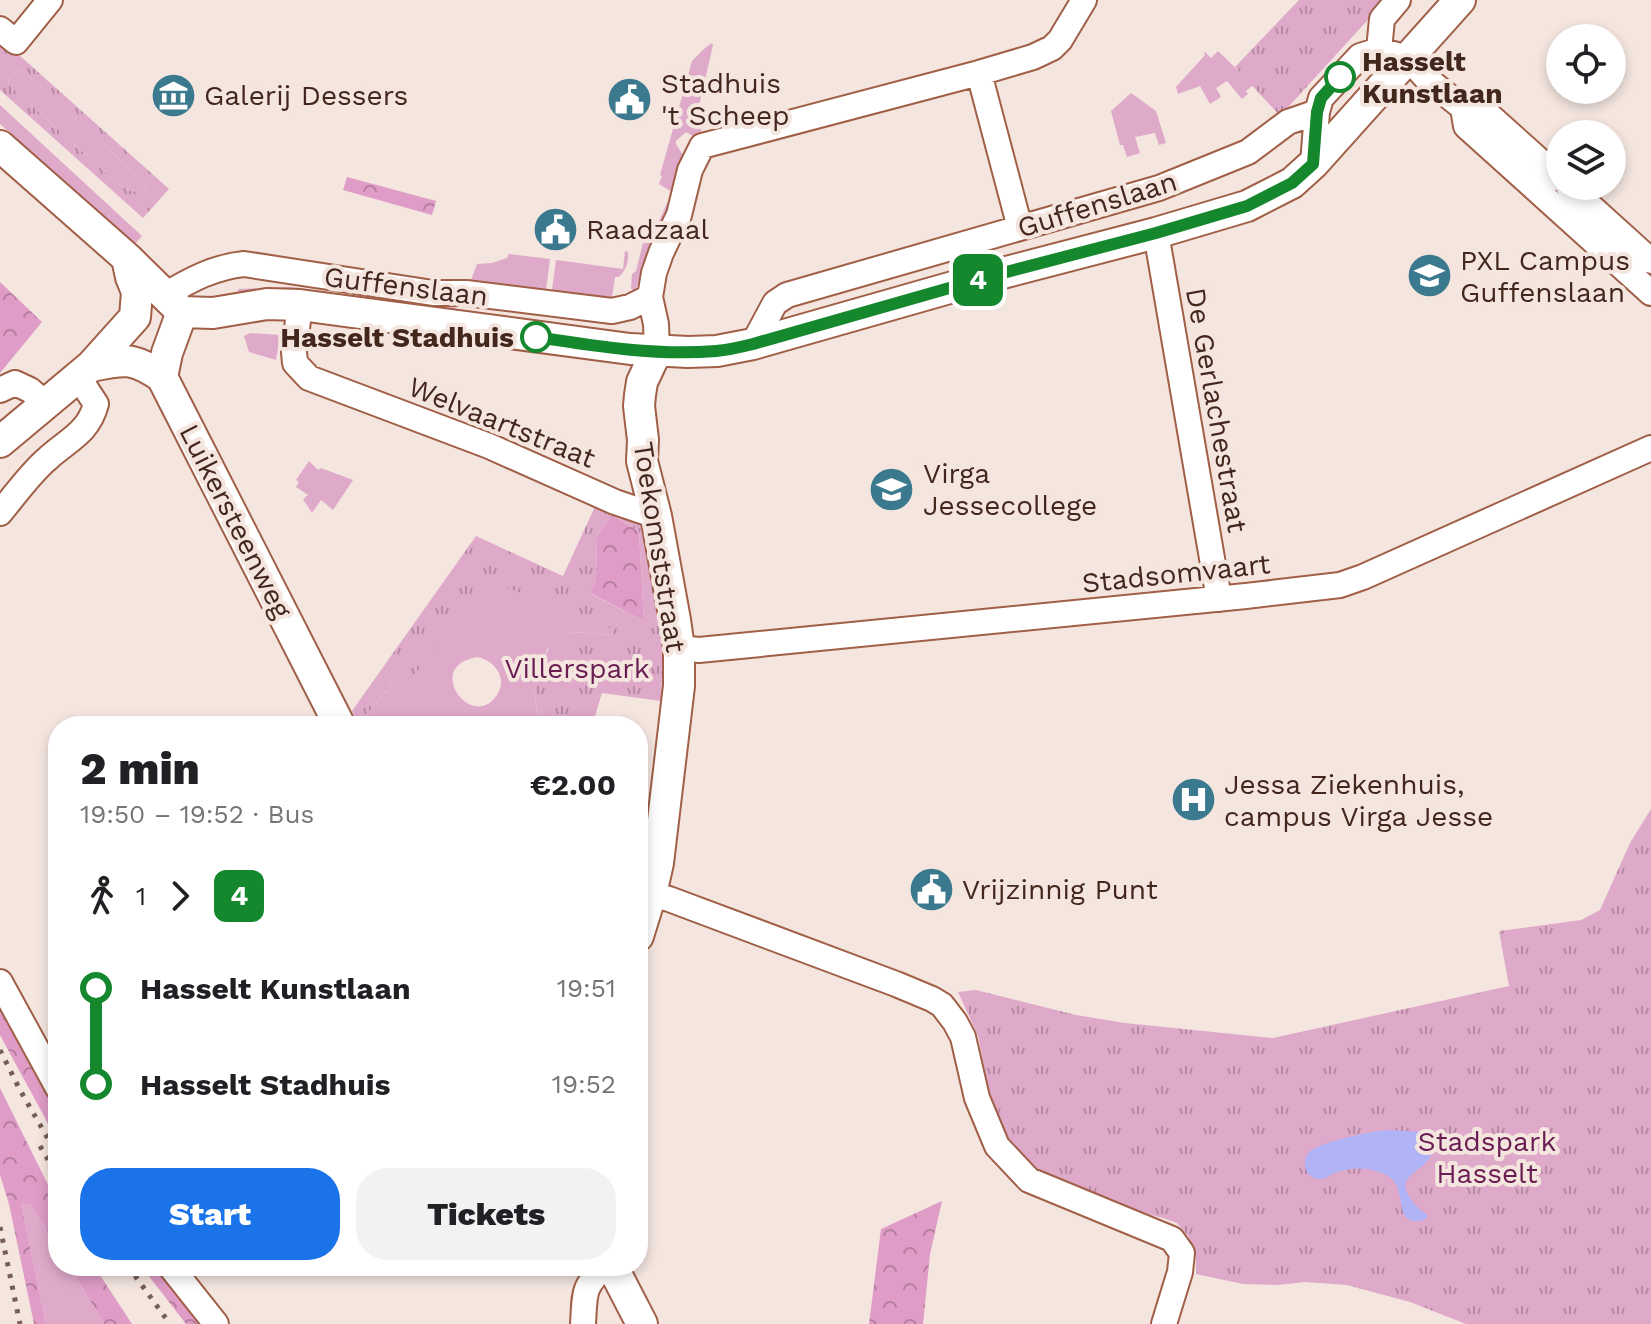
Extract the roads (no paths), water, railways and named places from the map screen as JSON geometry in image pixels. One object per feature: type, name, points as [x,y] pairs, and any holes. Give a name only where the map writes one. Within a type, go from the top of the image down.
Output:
[{"type":"main road","name":"Guffenslaan","points":[[174,303],[194,314],[267,304],[300,305],[584,344],[657,350],[717,351],[753,344],[1247,206],[1292,183],[1313,164],[1460,0]]},
{"type":"main road","points":[[0,146],[174,303]]},
{"type":"main road","points":[[127,258],[137,292],[135,317]]},
{"type":"main road","points":[[85,372],[135,317],[174,303]]},
{"type":"main road","points":[[0,442],[85,372],[147,336],[174,303]]},
{"type":"main road","points":[[85,372],[122,360],[144,364],[162,377],[174,303]]},
{"type":"main road","name":"Toekomststraat","points":[[648,904],[658,863],[679,686],[679,648],[656,516],[642,461],[639,406],[642,382],[657,350]]},
{"type":"main road","name":"Luikersteenweg","points":[[162,377],[335,716]]},
{"type":"main road","points":[[617,1276],[642,1324]]},
{"type":"street","points":[[8,35],[50,0]]},
{"type":"street","points":[[657,350],[656,324],[650,297],[654,273],[679,215],[690,170],[702,146],[1033,57],[1052,48],[1060,40],[1084,0]]},
{"type":"street","points":[[1379,50],[1382,19],[1398,0]]},
{"type":"street","points":[[1313,164],[1321,98],[1360,56],[1379,50],[1408,58],[1426,78],[1463,108],[1482,109],[1546,166]]},
{"type":"street","points":[[979,73],[1020,228]]},
{"type":"street","points":[[1463,108],[1466,126],[1651,293]]},
{"type":"street","name":"Guffenslaan","points":[[753,344],[775,303],[787,295],[1159,188],[1248,152],[1288,122],[1317,112]]},
{"type":"street","points":[[1583,200],[1651,261]]},
{"type":"street","name":"De Gerlachestraat","points":[[1156,233],[1219,599]]},
{"type":"street","name":"Guffenslaan","points":[[174,303],[199,275],[244,264],[433,293],[466,293],[612,311],[630,307],[650,297]]},
{"type":"street","name":"Welvaartstraat","points":[[300,305],[294,342],[295,363],[309,378],[489,446],[615,502],[656,516]]},
{"type":"street","points":[[0,513],[45,460],[83,430],[92,418],[96,404],[85,372]]},
{"type":"street","points":[[0,390],[15,383],[30,390],[45,403]]},
{"type":"street","name":"Stadsomvaart","points":[[679,648],[714,649],[1327,587],[1363,577],[1651,448]]},
{"type":"street","points":[[651,894],[896,984],[942,1005],[963,1037],[977,1098],[997,1146],[1029,1180],[1172,1239],[1182,1253],[1180,1272],[1164,1324]]},
{"type":"street","points":[[0,982],[48,1070]]},
{"type":"street","points":[[178,1276],[216,1324]]},
{"type":"street","points":[[583,1324],[585,1290],[595,1276]]},
{"type":"water","points":[[1388,1130],[1423,1132],[1433,1140],[1429,1159],[1406,1181],[1407,1194],[1428,1216],[1424,1220],[1407,1218],[1398,1189],[1382,1173],[1354,1168],[1320,1179],[1314,1178],[1306,1170],[1307,1155],[1320,1146]]},
{"type":"railway","points":[[0,1050],[48,1139]]},
{"type":"railway","points":[[40,1146],[48,1160]]},
{"type":"railway","points":[[0,1227],[20,1324]]},
{"type":"railway","points":[[135,1276],[170,1324]]},
{"type":"place","name":"Hasselt Kunstlaan","points":[[1340,77]]},
{"type":"place","name":"Galerij Dessers","points":[[173,95]]},
{"type":"place","name":"Stadhuis 't Scheep","points":[[630,99]]},
{"type":"place","name":"Raadzaal","points":[[555,229]]},
{"type":"place","name":"PXL Campus Guffenslaan","points":[[1429,276]]},
{"type":"place","name":"Hasselt Stadhuis","points":[[536,337]]},
{"type":"place","name":"Virga Jessecollege","points":[[892,489]]},
{"type":"place","name":"Jessa Ziekenhuis, campus Virga Jesse","points":[[1193,800]]},
{"type":"place","name":"Vrijzinnig Punt","points":[[931,889]]},
{"type":"park label","name":"Villerspark","points":[[577,668]]},
{"type":"park label","name":"Stadspark Hasselt","points":[[1487,1157]]}]
